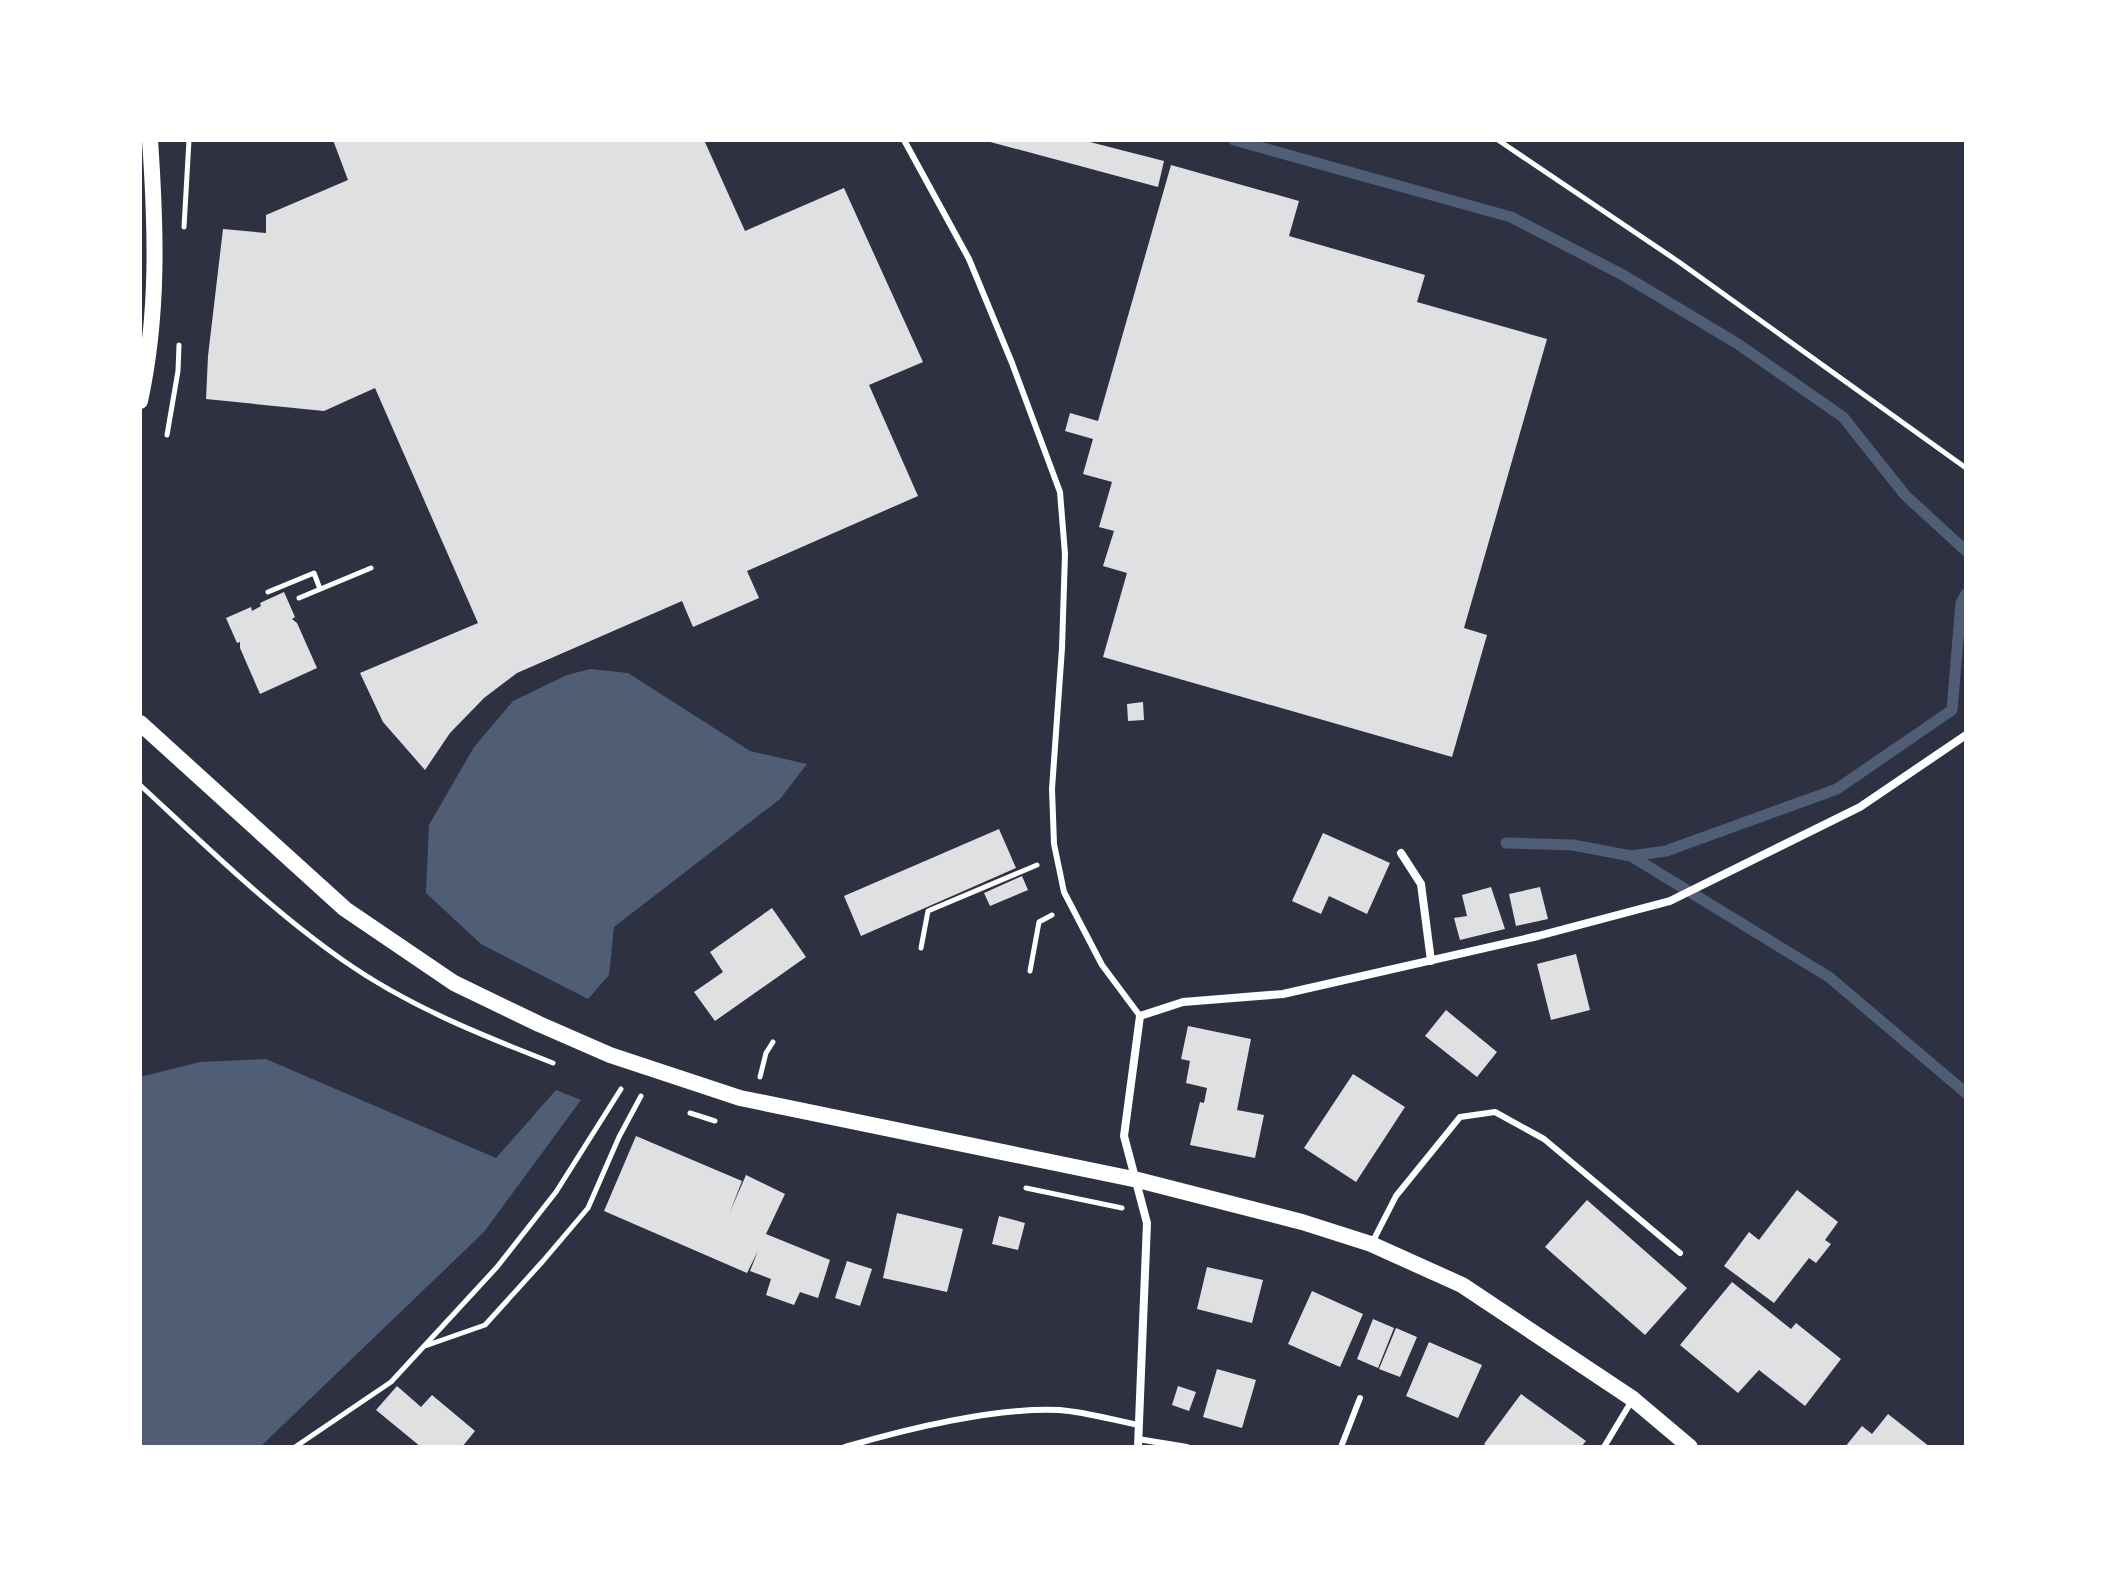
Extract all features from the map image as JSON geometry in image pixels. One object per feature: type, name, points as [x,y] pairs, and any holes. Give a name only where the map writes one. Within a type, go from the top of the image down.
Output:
[{"type":"main road","points":[[140,401],[155,307],[148,216],[150,140]]},
{"type":"main road","points":[[140,723],[345,909],[454,983],[572,1039],[610,1055],[755,1102],[1138,1180],[1302,1222],[1371,1244],[1462,1285],[1633,1399],[1690,1447]]},
{"type":"street","points":[[1138,1443],[1147,1223],[1124,1136],[1140,1016],[1183,1002],[1283,994],[1538,936],[1670,901],[1860,807],[1966,735]]},
{"type":"street","points":[[1401,853],[1421,884],[1431,961]]},
{"type":"lane","points":[[904,140],[969,259],[1060,492],[1065,554],[1052,789],[1057,856],[1064,892],[1102,965],[1140,1016]]},
{"type":"lane","points":[[1371,1244],[1396,1196],[1460,1117],[1495,1112],[1544,1139],[1680,1253]]},
{"type":"lane","points":[[1341,1447],[1360,1398]]},
{"type":"lane","points":[[1604,1447],[1633,1399]]},
{"type":"lane","points":[[845,1447],[895,1432],[1006,1413],[1059,1410],[1139,1425]]},
{"type":"lane","points":[[1138,1443],[1187,1447]]},
{"type":"path","points":[[1498,140],[1679,262],[1966,468]]},
{"type":"path","points":[[299,598],[371,568]]},
{"type":"path","points":[[268,592],[314,573],[320,590]]},
{"type":"path","points":[[921,948],[928,911],[1057,856]]},
{"type":"path","points":[[1030,971],[1039,922],[1071,905]]},
{"type":"path","points":[[762,1069],[773,1042]]},
{"type":"path","points":[[295,1447],[391,1382],[497,1267],[548,1203],[621,1089]]},
{"type":"path","points":[[424,1346],[485,1325],[543,1261],[588,1208],[641,1096]]},
{"type":"water","points":[[590,669],[628,673],[750,751],[807,764],[780,799],[614,927],[609,975],[588,999],[481,944],[426,893],[429,825],[474,747],[513,701],[567,675]]},
{"type":"water","points":[[266,1059],[496,1158],[556,1090],[581,1100],[484,1232],[260,1447],[140,1447],[140,1077],[200,1062]]},
{"type":"building","points":[[333,140],[704,140],[745,231],[844,188],[923,362],[869,385],[918,496],[747,571],[759,598],[693,627],[682,601],[517,673],[484,698],[450,733],[425,770],[383,722],[360,673],[478,623],[375,388],[324,411],[206,399],[223,229],[266,233],[266,215],[348,180]]},
{"type":"building","points":[[983,140],[1082,140],[1164,161],[1158,187]]},
{"type":"building","points":[[1171,165],[1299,201],[1289,236],[1425,275],[1417,302],[1547,339],[1464,628],[1487,635],[1452,757],[1103,657],[1127,573],[1103,566],[1114,531],[1099,527],[1112,482],[1083,474],[1093,439],[1065,431],[1070,413],[1098,421]]},
{"type":"building","points":[[284,592],[295,617],[292,619],[297,623],[317,668],[260,694],[240,642],[237,643],[226,618],[251,607],[252,611],[261,606],[260,603]]},
{"type":"building","points":[[1143,702],[1144,720],[1128,721],[1127,704]]},
{"type":"building","points":[[999,829],[1016,868],[861,936],[844,896]]},
{"type":"building","points":[[1323,833],[1390,863],[1367,914],[1329,896],[1321,914],[1292,901]]},
{"type":"building","points":[[1022,876],[1028,890],[990,906],[984,893]]},
{"type":"building","points":[[1491,887],[1505,929],[1460,940],[1454,918],[1467,916],[1462,895]]},
{"type":"building","points":[[1540,887],[1548,919],[1516,926],[1509,894]]},
{"type":"building","points":[[772,908],[806,957],[715,1021],[694,992],[723,972],[710,952]]},
{"type":"building","points":[[1576,954],[1590,1010],[1551,1020],[1537,964]]},
{"type":"building","points":[[1446,1010],[1497,1052],[1477,1077],[1425,1036]]},
{"type":"building","points":[[1188,1026],[1251,1039],[1237,1110],[1264,1115],[1255,1158],[1190,1145],[1200,1102],[1204,1103],[1207,1088],[1186,1083],[1190,1061],[1181,1059]]},
{"type":"building","points":[[1353,1074],[1405,1107],[1356,1182],[1304,1148]]},
{"type":"building","points":[[636,1136],[742,1181],[730,1212],[746,1175],[785,1194],[766,1234],[830,1260],[818,1298],[800,1292],[794,1305],[766,1295],[771,1279],[750,1271],[758,1251],[747,1273],[604,1211]]},
{"type":"building","points":[[1797,1190],[1838,1222],[1825,1240],[1831,1244],[1816,1263],[1809,1258],[1774,1303],[1724,1266],[1749,1232],[1759,1240]]},
{"type":"building","points":[[1587,1200],[1687,1288],[1645,1335],[1545,1247]]},
{"type":"building","points":[[897,1213],[963,1229],[947,1292],[883,1278]]},
{"type":"building","points":[[999,1216],[1025,1223],[1018,1250],[992,1244]]},
{"type":"building","points":[[847,1261],[872,1269],[860,1306],[835,1298]]},
{"type":"building","points":[[1207,1267],[1263,1280],[1252,1323],[1197,1309]]},
{"type":"building","points":[[1732,1282],[1791,1329],[1796,1323],[1841,1359],[1805,1406],[1759,1370],[1738,1393],[1680,1345]]},
{"type":"building","points":[[1312,1291],[1363,1314],[1340,1367],[1288,1344]]},
{"type":"building","points":[[1373,1319],[1394,1328],[1378,1368],[1357,1359]]},
{"type":"building","points":[[1396,1328],[1417,1337],[1400,1377],[1379,1369]]},
{"type":"building","points":[[1429,1342],[1482,1365],[1458,1418],[1406,1396]]},
{"type":"building","points":[[1217,1369],[1256,1380],[1242,1428],[1203,1417]]},
{"type":"building","points":[[397,1386],[421,1407],[432,1395],[475,1431],[462,1447],[421,1447],[376,1410]]},
{"type":"building","points":[[1178,1386],[1196,1392],[1189,1411],[1172,1405]]},
{"type":"building","points":[[1521,1394],[1586,1441],[1581,1447],[1489,1447],[1484,1444]]},
{"type":"building","points":[[1888,1414],[1930,1447],[1845,1447],[1862,1426],[1872,1434]]},
{"type":"waterway","points":[[1234,140],[1511,217],[1623,275],[1738,344],[1843,417],[1905,495],[1966,551]]},
{"type":"waterway","points":[[1506,843],[1573,845],[1631,856],[1666,851],[1837,789],[1952,710],[1961,603],[1966,594]]},
{"type":"waterway","points":[[1631,856],[1829,977],[1966,1093]]}]
